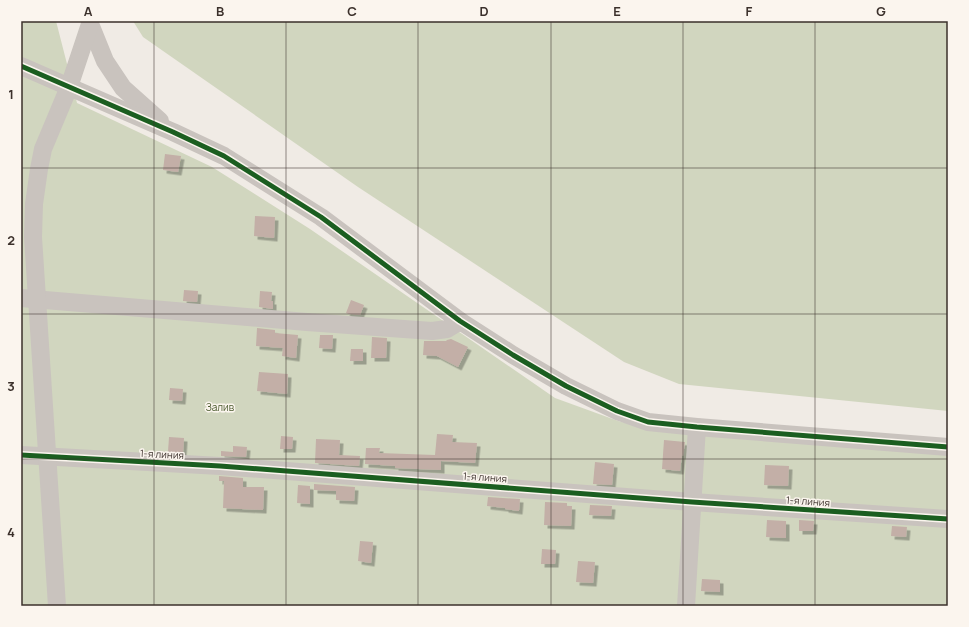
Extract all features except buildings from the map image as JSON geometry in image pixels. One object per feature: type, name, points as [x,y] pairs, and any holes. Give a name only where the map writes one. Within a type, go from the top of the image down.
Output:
[{"type":"street","points":[[57,606],[47,457],[29,298],[34,204],[38,169],[44,149],[69,87],[90,23]]},
{"type":"street","points":[[90,23],[105,61],[123,88],[172,132]]},
{"type":"street","points":[[21,66],[224,156],[321,217],[460,321],[513,355],[566,386],[618,411],[648,422],[948,447]]},
{"type":"street","points":[[29,298],[307,322],[432,331],[447,329],[460,321]]},
{"type":"street","points":[[686,606],[697,427]]},
{"type":"street","name":"1-я линия","points":[[21,455],[220,466],[692,502],[948,519]]},
{"type":"green space","name":"Залив","points":[[21,21],[56,21],[77,103],[212,167],[310,229],[555,398],[621,422],[948,454],[948,606],[21,606]]},
{"type":"green space","points":[[133,21],[948,21],[948,411],[679,384],[624,362],[358,187],[143,37]]},
{"type":"cycle path","points":[[21,66],[173,132],[224,156],[321,217],[460,321],[513,355],[566,386],[617,411],[648,422],[948,447]]},
{"type":"cycle path","points":[[21,455],[220,466],[692,502],[948,519]]}]
